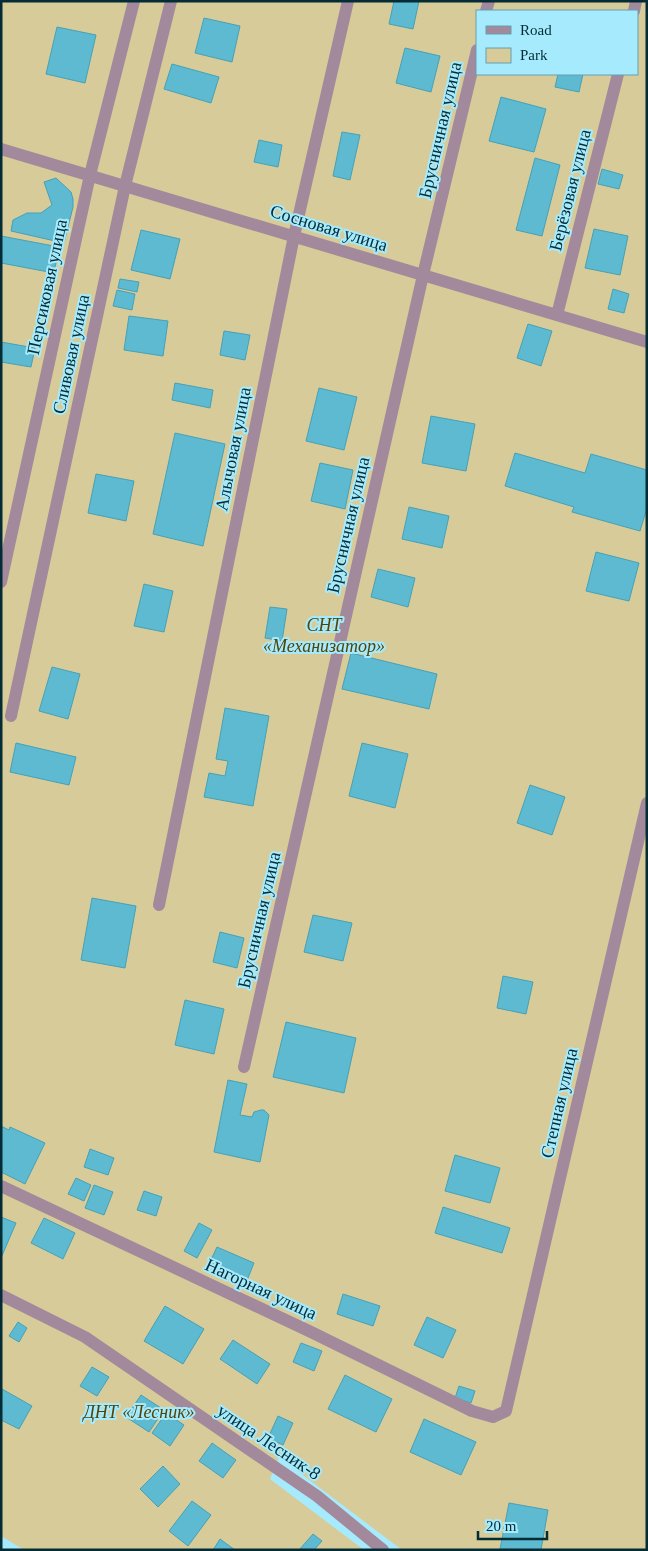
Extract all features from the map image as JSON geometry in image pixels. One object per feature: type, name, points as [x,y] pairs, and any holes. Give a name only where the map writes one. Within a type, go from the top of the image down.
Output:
[{"type":"street","name":"Персиковая улица","points":[[1,582],[90,175],[134,1]]},
{"type":"street","name":"Сливовая улица","points":[[11,716],[125,186],[171,1]]},
{"type":"street","name":"Алычовая улица","points":[[159,905],[294,236],[348,1]]},
{"type":"street","name":"Брусничная улица","points":[[244,1067],[423,275],[476,54]]},
{"type":"street","name":"Берёзовая улица","points":[[557,315],[618,75]]},
{"type":"street","name":"Сосновая улица","points":[[1,149],[647,342]]},
{"type":"street","name":"Степная улица","points":[[506,1411],[647,803]]},
{"type":"street","name":"Нагорная улица","points":[[1,1186],[472,1410],[493,1417],[506,1411]]},
{"type":"street","name":"улица Лесник-8","points":[[1,1295],[86,1337],[317,1496],[383,1550]]},
{"type":"green space","name":"СНТ «Механизатор»","points":[[1,1],[647,1],[647,1550],[402,1550],[279,1457],[270,1479],[364,1550],[24,1550],[1,1536]]},
{"type":"building","points":[[394,1],[419,1],[413,29],[389,24]]},
{"type":"building","points":[[204,18],[240,26],[232,62],[195,53]]},
{"type":"building","points":[[57,27],[96,35],[85,83],[46,74]]},
{"type":"building","points":[[405,48],[440,56],[431,92],[396,83]]},
{"type":"building","points":[[172,64],[219,77],[211,103],[164,89]]},
{"type":"building","points":[[558,75],[583,75],[579,92],[555,87]]},
{"type":"building","points":[[501,97],[546,109],[534,152],[489,141]]},
{"type":"building","points":[[342,132],[360,135],[350,180],[333,176]]},
{"type":"building","points":[[259,140],[282,145],[278,167],[254,162]]},
{"type":"building","points":[[535,158],[560,165],[542,236],[516,230]]},
{"type":"building","points":[[602,169],[623,175],[619,189],[598,184]]},
{"type":"building","points":[[56,178],[71,192],[73,199],[73,207],[64,243],[11,231],[13,220],[27,213],[41,213],[52,205],[44,182]]},
{"type":"building","points":[[594,229],[628,236],[620,275],[585,268]]},
{"type":"building","points":[[141,230],[180,239],[170,279],[131,270]]},
{"type":"building","points":[[1,236],[59,247],[54,273],[1,263]]},
{"type":"building","points":[[120,279],[139,282],[137,292],[118,288]]},
{"type":"building","points":[[613,289],[629,294],[624,313],[608,309]]},
{"type":"building","points":[[117,290],[135,294],[132,310],[113,306]]},
{"type":"building","points":[[129,316],[168,321],[163,356],[124,350]]},
{"type":"building","points":[[528,324],[552,331],[541,366],[517,358]]},
{"type":"building","points":[[224,331],[250,335],[245,360],[220,355]]},
{"type":"building","points":[[1,342],[35,348],[31,367],[1,362]]},
{"type":"building","points":[[175,383],[213,390],[210,408],[172,400]]},
{"type":"building","points":[[319,388],[357,397],[344,450],[306,441]]},
{"type":"building","points":[[431,416],[475,424],[466,471],[422,463]]},
{"type":"building","points":[[175,433],[225,444],[203,546],[153,534]]},
{"type":"building","points":[[515,453],[585,473],[591,454],[647,470],[647,508],[640,531],[572,512],[574,507],[505,486]]},
{"type":"building","points":[[320,463],[353,470],[345,509],[311,501]]},
{"type":"building","points":[[96,474],[134,481],[126,521],[88,513]]},
{"type":"building","points":[[409,507],[449,516],[442,548],[402,539]]},
{"type":"building","points":[[596,552],[639,563],[629,601],[586,591]]},
{"type":"building","points":[[378,569],[415,578],[408,607],[371,597]]},
{"type":"building","points":[[144,584],[173,591],[164,632],[134,626]]},
{"type":"building","points":[[270,607],[287,609],[282,641],[265,638]]},
{"type":"building","points":[[351,653],[437,674],[429,709],[342,689]]},
{"type":"building","points":[[52,667],[80,674],[68,719],[39,711]]},
{"type":"building","points":[[225,708],[269,716],[253,806],[204,797],[209,773],[225,776],[228,761],[216,759]]},
{"type":"building","points":[[16,743],[76,757],[69,785],[10,772]]},
{"type":"building","points":[[362,743],[408,754],[395,808],[349,796]]},
{"type":"building","points":[[530,785],[565,797],[552,835],[517,823]]},
{"type":"building","points":[[92,898],[136,906],[125,968],[81,960]]},
{"type":"building","points":[[313,915],[352,923],[343,961],[304,952]]},
{"type":"building","points":[[220,932],[244,938],[237,968],[213,962]]},
{"type":"building","points":[[503,976],[533,982],[526,1014],[497,1008]]},
{"type":"building","points":[[185,1000],[224,1009],[214,1054],[175,1045]]},
{"type":"building","points":[[286,1022],[356,1038],[344,1093],[273,1077]]},
{"type":"building","points":[[228,1080],[247,1084],[240,1115],[252,1117],[254,1112],[264,1110],[269,1115],[260,1162],[214,1152]]},
{"type":"building","points":[[1,1126],[9,1130],[10,1127],[45,1143],[25,1184],[1,1172]]},
{"type":"building","points":[[90,1149],[114,1158],[108,1175],[84,1167]]},
{"type":"building","points":[[455,1155],[500,1168],[490,1203],[445,1191]]},
{"type":"building","points":[[76,1178],[91,1185],[84,1201],[68,1194]]},
{"type":"building","points":[[94,1185],[113,1192],[104,1215],[85,1208]]},
{"type":"building","points":[[144,1191],[162,1197],[156,1216],[137,1210]]},
{"type":"building","points":[[443,1207],[510,1228],[502,1253],[435,1233]]},
{"type":"building","points":[[1,1217],[16,1223],[1,1258]]},
{"type":"building","points":[[44,1218],[75,1233],[63,1259],[31,1243]]},
{"type":"building","points":[[199,1223],[212,1230],[197,1258],[184,1251]]},
{"type":"building","points":[[217,1247],[254,1263],[246,1283],[208,1266]]},
{"type":"building","points":[[343,1294],[380,1306],[373,1326],[337,1314]]},
{"type":"building","points":[[165,1306],[204,1329],[183,1364],[144,1341]]},
{"type":"building","points":[[427,1317],[456,1330],[443,1358],[414,1345]]},
{"type":"building","points":[[18,1322],[27,1328],[19,1342],[9,1336]]},
{"type":"building","points":[[233,1340],[270,1364],[257,1384],[220,1359]]},
{"type":"building","points":[[301,1343],[322,1351],[314,1371],[293,1362]]},
{"type":"building","points":[[92,1367],[109,1377],[97,1396],[80,1386]]},
{"type":"building","points":[[345,1375],[392,1399],[376,1432],[328,1409]]},
{"type":"building","points":[[459,1386],[475,1391],[471,1403],[455,1398]]},
{"type":"building","points":[[2,1389],[32,1406],[19,1429],[1,1420]]},
{"type":"building","points":[[141,1395],[164,1410],[149,1432],[126,1417]]},
{"type":"building","points":[[166,1413],[184,1425],[170,1446],[152,1433]]},
{"type":"building","points":[[278,1416],[293,1423],[283,1445],[268,1438]]},
{"type":"building","points":[[424,1419],[476,1442],[461,1475],[410,1452]]},
{"type":"building","points":[[212,1443],[236,1460],[223,1478],[199,1461]]},
{"type":"building","points":[[163,1466],[180,1484],[158,1507],[140,1489]]},
{"type":"building","points":[[192,1501],[211,1515],[188,1546],[169,1531]]},
{"type":"building","points":[[509,1503],[548,1510],[541,1550],[500,1549]]},
{"type":"building","points":[[313,1534],[322,1541],[314,1550],[299,1550]]},
{"type":"building","points":[[220,1539],[235,1550],[213,1550]]},
{"type":"park label","name":"ДНТ «Лесник»","points":[[139,1412]]}]
